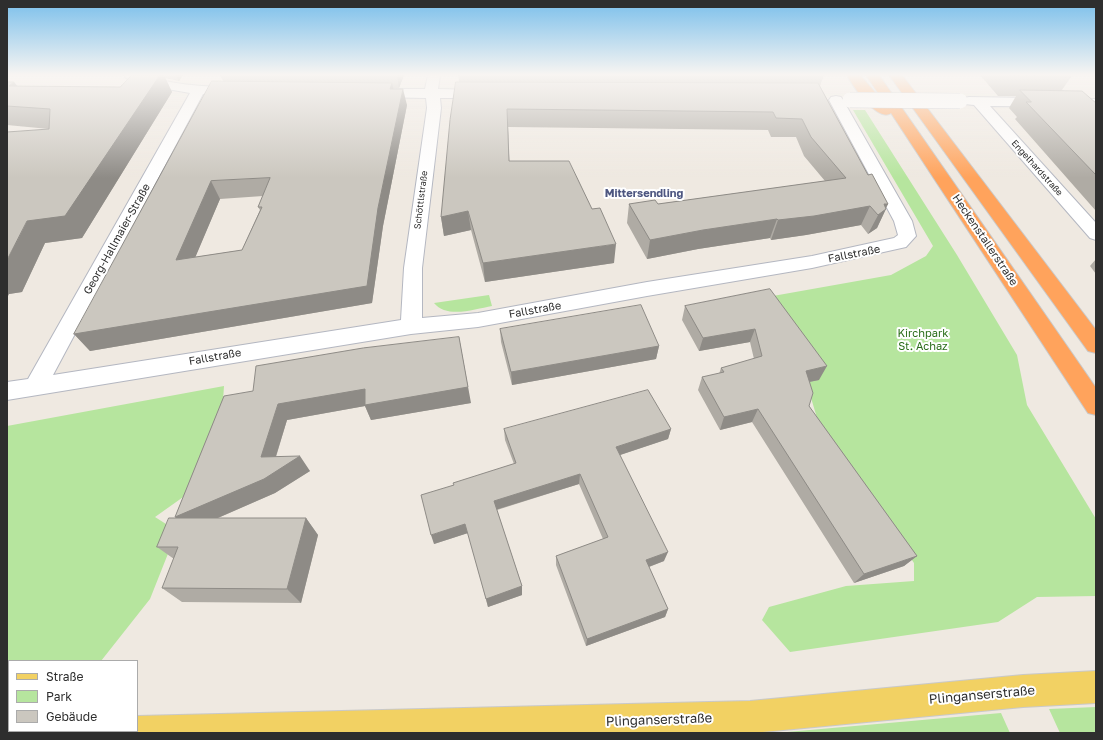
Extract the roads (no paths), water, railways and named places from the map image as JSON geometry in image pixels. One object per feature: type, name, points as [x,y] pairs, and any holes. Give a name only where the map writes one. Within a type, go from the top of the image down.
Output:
[{"type":"highway","points":[[883,110],[912,130]]},
{"type":"highway","name":"Heckenstallerstraße","points":[[897,110],[1096,406]]},
{"type":"highway","points":[[921,110],[1096,345]]},
{"type":"highway","points":[[937,110],[964,148],[965,168]]},
{"type":"main road","name":"Plinganserstraße","points":[[125,733],[750,717],[1023,691],[1096,687]]},
{"type":"street","name":"Georg-Hallmaier-Straße","points":[[35,387],[188,110]]},
{"type":"street","name":"Schöttlstraße","points":[[411,326],[413,268],[434,110]]},
{"type":"street","name":"Fallstraße","points":[[7,392],[244,352],[411,326],[478,320],[647,289],[812,262],[900,243],[907,236],[903,220],[842,110]]},
{"type":"street","name":"Engelhardstraße","points":[[986,110],[1096,234]]},
{"type":"district","name":"Mittersendling","points":[[644,194]]},
{"type":"park label","name":"Kirchpark St. Achaz","points":[[923,340]]}]
